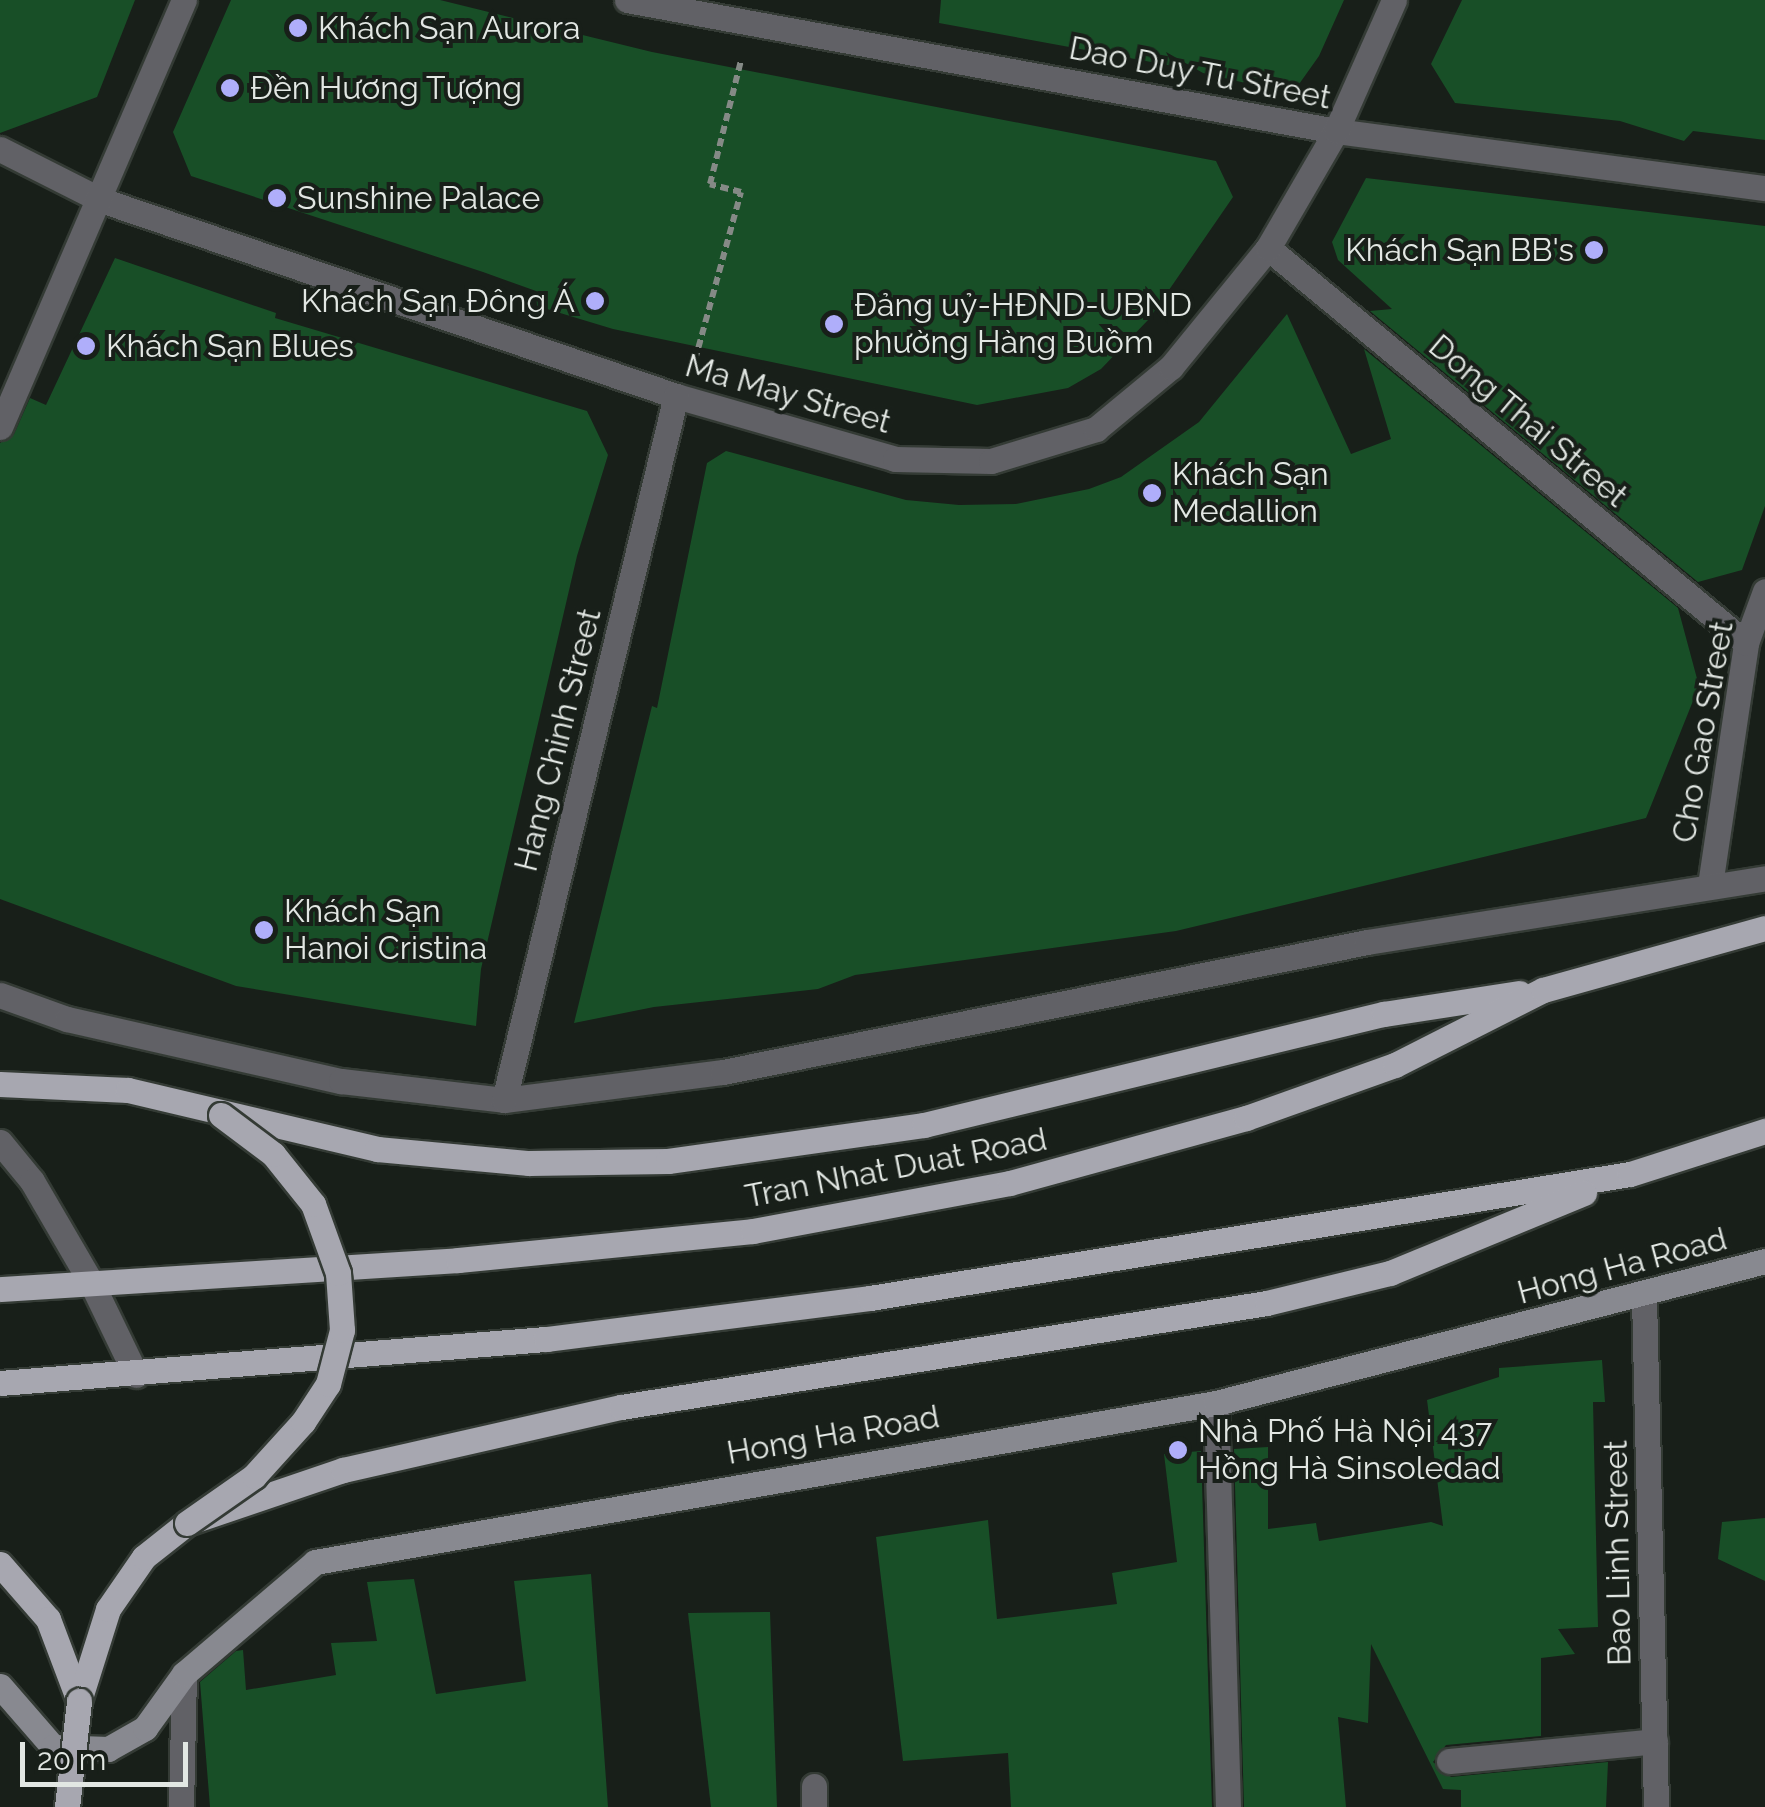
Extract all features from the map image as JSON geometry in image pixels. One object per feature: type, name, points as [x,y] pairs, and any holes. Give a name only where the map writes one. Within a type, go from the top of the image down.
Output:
[{"type":"main road","name":"Tran Nhat Duat Road","points":[[0,1289],[458,1260],[753,1230],[1010,1183],[1246,1118],[1358,1078],[1543,990],[1765,928]]},
{"type":"main road","points":[[0,1084],[128,1090],[377,1149],[529,1163],[668,1162],[924,1125],[1384,1014],[1543,990]]},
{"type":"main road","points":[[67,1807],[79,1701],[108,1609],[144,1557],[254,1476],[303,1422],[328,1384],[342,1330],[338,1273],[313,1204],[273,1154],[221,1115]]},
{"type":"main road","points":[[187,1523],[343,1470],[621,1408],[1266,1303],[1390,1274],[1630,1174],[1765,1131]]},
{"type":"main road","points":[[3,1378],[136,1374],[546,1339],[870,1298],[1630,1174]]},
{"type":"main road","points":[[0,1564],[48,1619],[79,1701]]},
{"type":"street","points":[[0,427],[102,200],[184,0]]},
{"type":"street","name":"Dao Duy Tu Street","points":[[628,0],[711,8],[751,21],[1336,132],[1765,188]]},
{"type":"street","name":"Ma May Street","points":[[0,149],[102,200],[676,396],[895,458],[991,462],[1096,429],[1134,402],[1268,248],[1336,132],[1394,0]]},
{"type":"street","name":"Dong Thai Street","points":[[1268,248],[1746,643]]},
{"type":"street","name":"Hang Chinh Street","points":[[504,1100],[676,396]]},
{"type":"street","name":"Cho Gao Street","points":[[1710,885],[1746,643],[1765,591]]},
{"type":"street","points":[[0,995],[67,1019],[342,1082],[504,1100],[723,1072],[1367,942],[1765,878]]},
{"type":"street","points":[[0,1142],[32,1181],[92,1284],[136,1374]]},
{"type":"street","name":"Hong Ha Road","points":[[0,1686],[53,1747],[108,1749],[145,1728],[184,1674],[315,1562],[1216,1404],[1644,1297],[1765,1261]]},
{"type":"street","name":"Bao Linh Street","points":[[1644,1297],[1656,1807]]},
{"type":"street","points":[[1216,1404],[1228,1807]]},
{"type":"street","points":[[181,1807],[184,1674]]},
{"type":"street","points":[[1449,1761],[1654,1741]]},
{"type":"path","points":[[676,396],[701,349],[740,192],[710,184],[751,21]]},
{"type":"building","points":[[0,0],[135,0],[97,97],[0,133]]},
{"type":"building","points":[[231,0],[440,0],[652,52],[1216,161],[1233,197],[1149,319],[1101,369],[1068,388],[977,405],[613,329],[537,306],[536,291],[191,176],[173,132]]},
{"type":"building","points":[[941,0],[1344,0],[1319,56],[1292,94],[1203,73],[1166,52],[1173,66],[939,23]]},
{"type":"building","points":[[1462,0],[1765,0],[1765,140],[1693,131],[1684,141],[1620,121],[1455,103],[1431,64]]},
{"type":"building","points":[[1366,178],[1765,226],[1765,506],[1742,570],[1698,582],[1370,311],[1392,309],[1338,260],[1332,242]]},
{"type":"building","points":[[115,258],[276,313],[275,318],[587,411],[608,455],[577,556],[481,969],[476,1026],[236,986],[0,899],[0,443],[14,434],[30,398],[46,405]]},
{"type":"building","points":[[1287,314],[1351,454],[1391,439],[1364,349],[1678,608],[1699,686],[1646,818],[1176,931],[855,975],[818,989],[654,1007],[574,1023],[652,706],[657,708],[707,463],[726,451],[906,500],[959,505],[1016,504],[1089,489],[1121,477],[1199,422]]},
{"type":"building","points":[[1602,1360],[1605,1402],[1593,1402],[1598,1627],[1558,1629],[1575,1654],[1541,1658],[1541,1736],[1446,1745],[1433,1762],[1451,1777],[1608,1762],[1606,1807],[1461,1807],[1461,1790],[1443,1789],[1371,1644],[1368,1723],[1338,1717],[1346,1807],[1244,1807],[1234,1449],[1268,1447],[1268,1529],[1316,1523],[1319,1541],[1431,1522],[1443,1526],[1427,1400],[1499,1377],[1499,1368]]},
{"type":"building","points":[[1201,1451],[1212,1807],[1011,1807],[1008,1753],[903,1761],[876,1537],[988,1520],[997,1619],[1117,1604],[1112,1573],[1177,1562],[1164,1454]]},
{"type":"building","points":[[1765,1518],[1765,1581],[1718,1559],[1722,1522]]},
{"type":"building","points":[[591,1574],[608,1807],[210,1807],[200,1682],[236,1651],[243,1650],[246,1690],[336,1675],[331,1643],[377,1641],[367,1582],[414,1579],[436,1694],[526,1681],[514,1581]]},
{"type":"building","points":[[770,1612],[777,1807],[711,1807],[688,1613]]},
{"type":"place","name":"Khách Sạn Aurora","points":[[298,28]]},
{"type":"place","name":"Đền Hương Tượng","points":[[230,88]]},
{"type":"place","name":"Sunshine Palace","points":[[277,198]]},
{"type":"place","name":"Khách Sạn BB's","points":[[1594,250]]},
{"type":"place","name":"Khách Sạn Đông Á","points":[[595,301]]},
{"type":"place","name":"Đảng uỷ-HĐND-UBND phường Hàng Buồm","points":[[834,324]]},
{"type":"place","name":"Khách Sạn Blues","points":[[86,346]]},
{"type":"place","name":"Khách Sạn Medallion","points":[[1152,493]]},
{"type":"place","name":"Khách Sạn Hanoi Cristina","points":[[264,930]]},
{"type":"place","name":"Nhà Phố Hà Nội 437 Hồng Hà Sinsoledad","points":[[1178,1450]]}]
